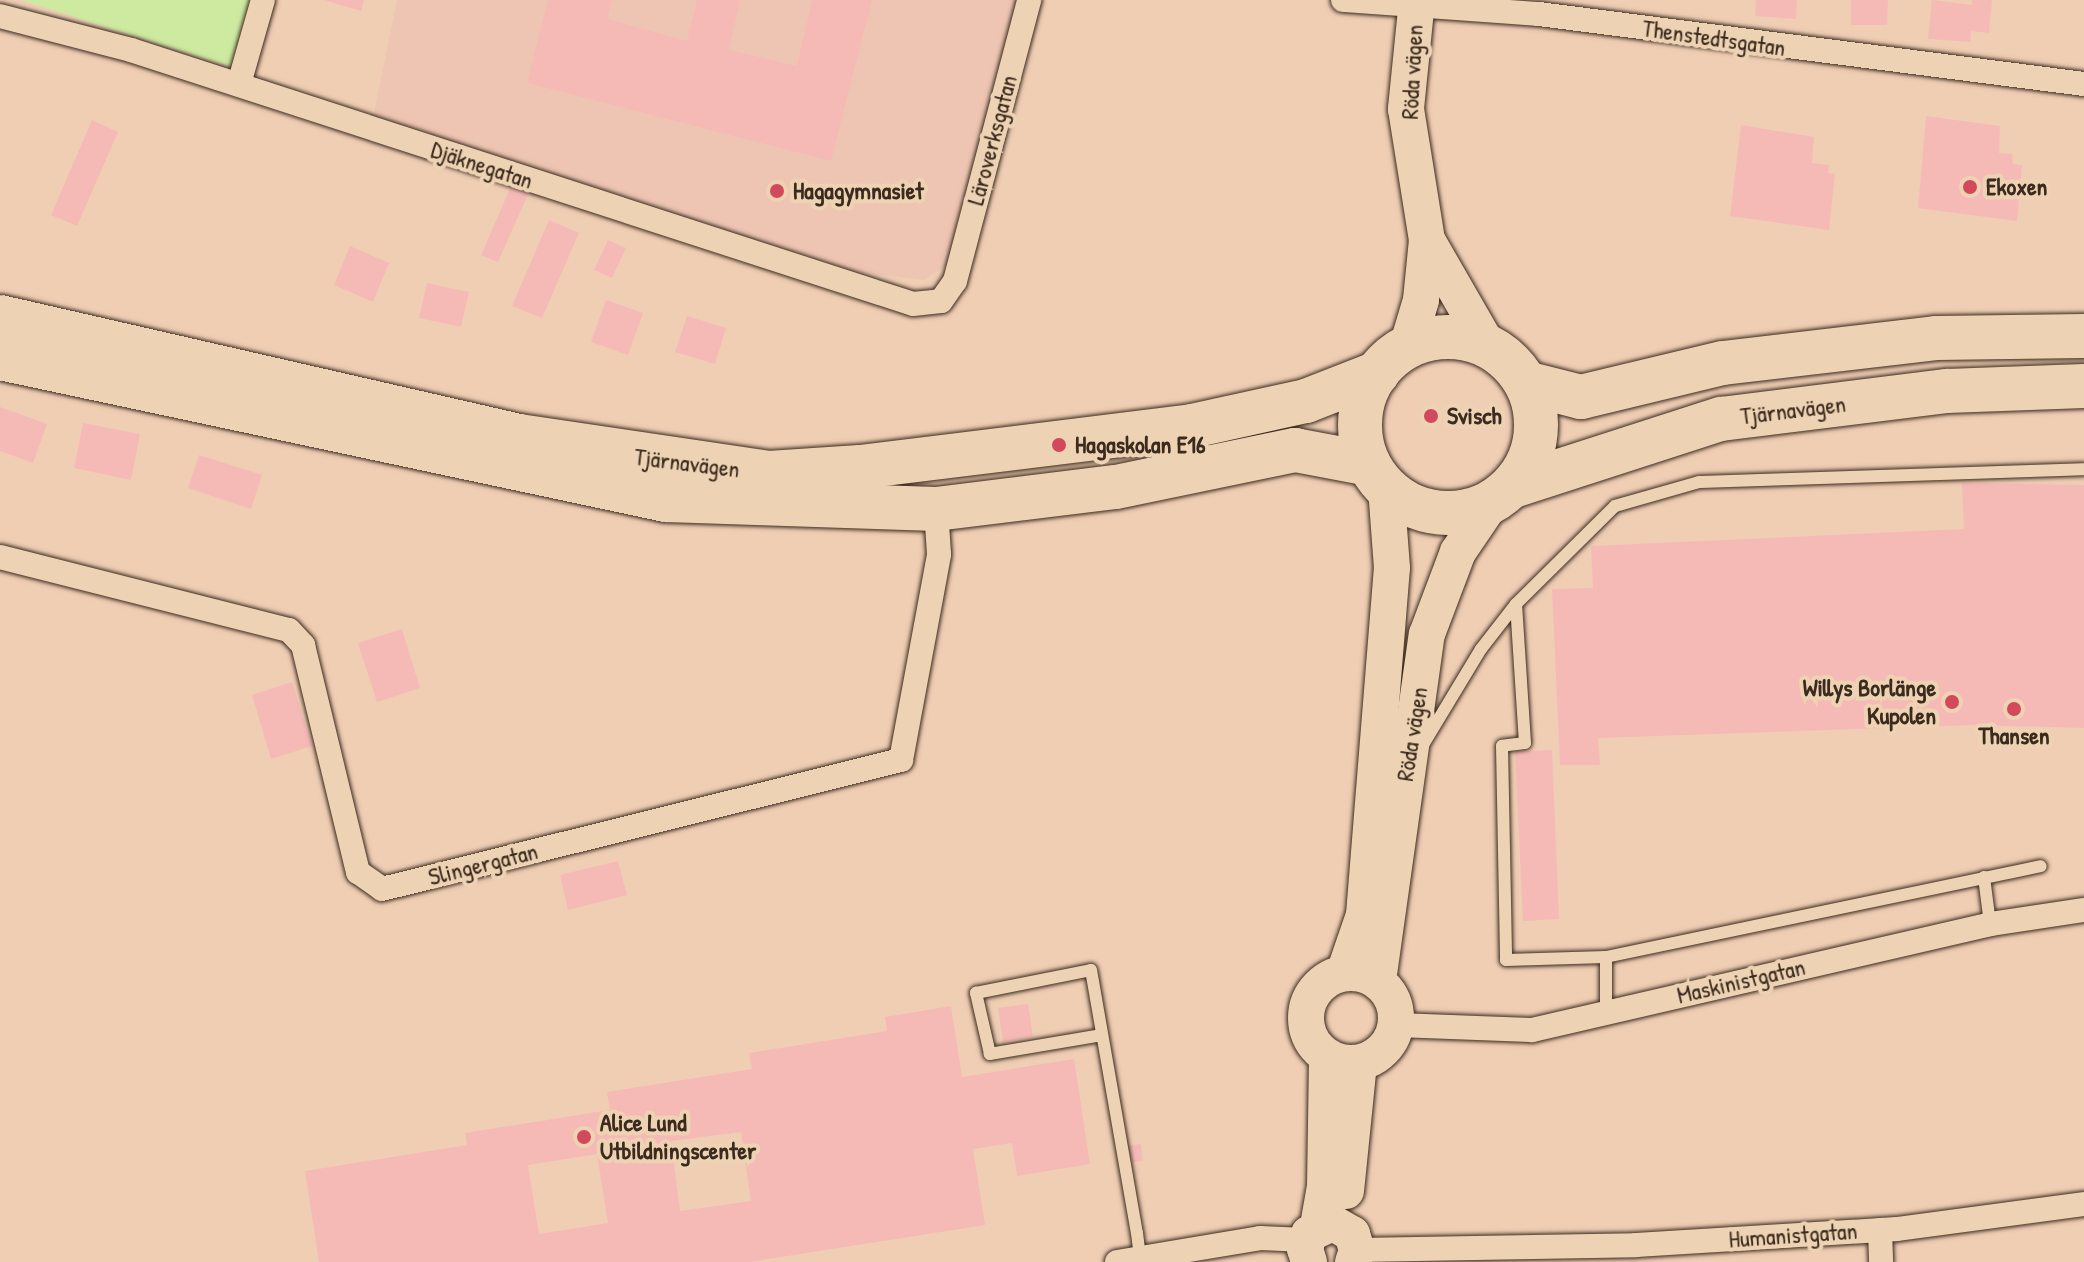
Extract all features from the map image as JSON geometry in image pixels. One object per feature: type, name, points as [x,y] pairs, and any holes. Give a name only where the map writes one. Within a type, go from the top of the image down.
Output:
[{"type":"highway","name":"Tjärnavägen","points":[[0,317],[519,436],[769,473],[860,467],[1192,426],[1306,401],[1392,360]]},
{"type":"highway","points":[[1526,383],[1581,397],[1723,363],[1936,338],[2084,336]]},
{"type":"highway","points":[[1434,338],[1461,338],[1488,346],[1510,361],[1526,383],[1537,425],[1534,448],[1502,494],[1456,513],[1437,513],[1418,508],[1378,476],[1361,417],[1392,360],[1434,338]]},
{"type":"highway","name":"Tjärnavägen","points":[[0,358],[666,500],[936,509],[1116,487],[1295,450],[1378,476]]},
{"type":"highway","name":"Tjärnavägen","points":[[1502,494],[1721,419],[1947,391],[2084,386]]},
{"type":"street","points":[[239,84],[263,0]]},
{"type":"street","name":"Läroverksgatan","points":[[955,281],[1029,0]]},
{"type":"street","name":"Thenstedtsgatan","points":[[1343,0],[1417,1],[2084,84]]},
{"type":"street","name":"Röda vägen","points":[[1392,360],[1421,300],[1427,240],[1406,109],[1417,1]]},
{"type":"street","name":"Djäknegatan","points":[[0,16],[239,84],[913,304],[941,301],[955,281]]},
{"type":"street","name":"Röda vägen","points":[[1427,240],[1488,346]]},
{"type":"street","name":"Röda vägen","points":[[1361,977],[1392,568],[1378,476]]},
{"type":"street","name":"Röda vägen","points":[[1361,977],[1405,777],[1427,634],[1458,552],[1502,494]]},
{"type":"street","name":"Slingergatan","points":[[0,557],[289,630],[303,645],[358,872],[382,889],[901,760],[939,554],[936,509]]},
{"type":"street","name":"Maskinistgatan","points":[[1396,1025],[1532,1030],[1606,1009],[1990,924],[2084,910]]},
{"type":"street","points":[[1361,977],[1393,1000],[1396,1025],[1384,1050],[1343,1060],[1309,1037],[1306,1010],[1319,985],[1361,977]]},
{"type":"street","points":[[1128,1260],[1260,1238],[1330,1244],[1343,1060]]},
{"type":"street","name":"Humanistgatan","points":[[1330,1244],[1636,1254],[1880,1230],[2072,1205]]},
{"type":"street","points":[[1880,1230],[1881,1262]]},
{"type":"lane","points":[[1405,777],[1481,649],[1516,604],[1615,506],[1699,482],[2084,469]]},
{"type":"lane","points":[[1516,604],[1525,743],[1502,746],[1506,960],[1606,957],[2041,866]]},
{"type":"lane","points":[[1984,877],[1990,924]]},
{"type":"lane","points":[[1606,957],[1606,1009]]},
{"type":"lane","points":[[1102,1035],[990,1054],[976,993],[1091,970],[1102,1035],[1128,1260]]},
{"type":"lane","points":[[2072,1205],[2084,1218]]},
{"type":"shaded area","name":"Hagagymnasiet","points":[[397,0],[1020,0],[948,264],[924,280],[805,266],[373,118]]},
{"type":"green space","points":[[21,0],[256,0],[234,68]]},
{"type":"building","points":[[324,0],[364,0],[361,11]]},
{"type":"building","points":[[548,0],[612,0],[607,19],[687,41],[697,0],[740,0],[729,50],[797,66],[812,0],[872,0],[831,161],[527,83]]},
{"type":"building","points":[[1756,0],[1797,0],[1796,19],[1755,16]]},
{"type":"building","points":[[1851,0],[1888,0],[1887,25],[1851,25]]},
{"type":"building","points":[[1932,0],[1972,5],[1972,0],[1992,0],[1989,33],[1971,31],[1970,42],[1928,39]]},
{"type":"building","name":"Ekoxen","points":[[1926,116],[2000,126],[1999,153],[2012,154],[2013,164],[2022,165],[2017,221],[1918,208]]},
{"type":"building","points":[[92,120],[118,132],[77,226],[51,215]]},
{"type":"building","points":[[1741,125],[1814,137],[1812,163],[1829,165],[1828,173],[1835,174],[1829,230],[1730,216]]},
{"type":"building","points":[[512,184],[529,192],[498,262],[481,255]]},
{"type":"building","points":[[549,220],[579,233],[542,318],[512,306]]},
{"type":"building","points":[[608,240],[626,248],[612,278],[594,270]]},
{"type":"building","points":[[350,246],[389,263],[373,302],[334,285]]},
{"type":"building","points":[[427,283],[469,292],[461,327],[419,318]]},
{"type":"building","points":[[606,300],[643,313],[628,355],[591,342]]},
{"type":"building","points":[[687,316],[726,328],[715,364],[675,352]]},
{"type":"building","points":[[0,407],[47,424],[33,463],[0,451]]},
{"type":"building","points":[[83,423],[140,434],[131,480],[74,468]]},
{"type":"building","points":[[199,455],[262,475],[251,509],[188,488]]},
{"type":"building","points":[[1962,483],[2084,485],[2084,728],[1972,725],[1598,738],[1600,765],[1560,765],[1552,589],[1593,588],[1591,546],[1964,529]]},
{"type":"building","points":[[402,629],[420,688],[377,702],[358,643]]},
{"type":"building","points":[[292,682],[312,746],[271,759],[252,695]]},
{"type":"building","points":[[1552,750],[1559,919],[1523,921],[1515,752]]},
{"type":"building","points":[[618,861],[627,895],[568,910],[560,875]]},
{"type":"building","points":[[1028,1004],[1033,1037],[1003,1042],[998,1008]]},
{"type":"building","name":"Alice Lund Utbildningscenter","points":[[951,1006],[962,1077],[1074,1059],[1090,1164],[1017,1176],[1012,1143],[973,1149],[985,1225],[750,1262],[319,1262],[305,1171],[467,1145],[465,1133],[610,1110],[607,1092],[752,1069],[749,1053],[887,1031],[885,1017]],"holes":[[[741,1132],[751,1201],[680,1211],[671,1141]],[[597,1154],[608,1223],[539,1234],[528,1165]]]},
{"type":"building","points":[[1141,1144],[1143,1161],[1128,1163],[1126,1146]]},
{"type":"place","name":"Ekoxen","points":[[1970,187]]},
{"type":"place","name":"Hagagymnasiet","points":[[777,191]]},
{"type":"place","name":"Svisch","points":[[1431,416]]},
{"type":"place","name":"Hagaskolan E16","points":[[1059,445]]},
{"type":"place","name":"Willys Borlänge Kupolen","points":[[1952,702]]},
{"type":"place","name":"Thansen","points":[[2014,709]]},
{"type":"place","name":"Alice Lund Utbildningscenter","points":[[584,1137]]}]
